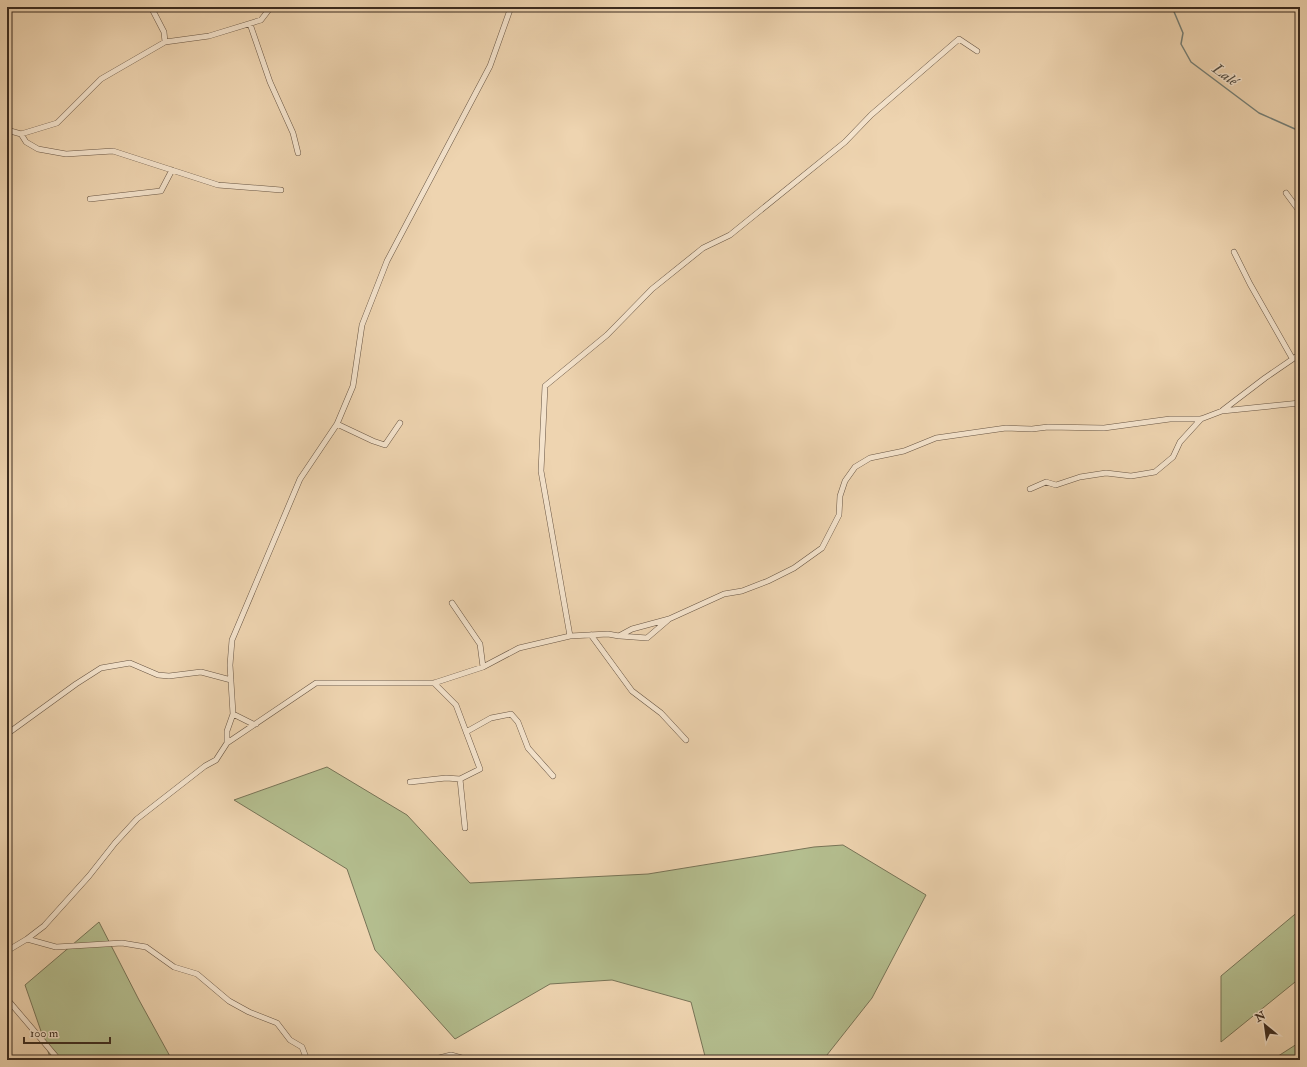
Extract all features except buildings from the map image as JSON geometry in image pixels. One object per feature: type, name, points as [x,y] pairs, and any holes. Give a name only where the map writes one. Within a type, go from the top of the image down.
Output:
[{"type":"street","points":[[151,7],[164,32],[165,42]]},
{"type":"street","points":[[7,130],[21,134],[57,123],[101,79],[165,42],[209,36],[250,24],[262,20],[271,7]]},
{"type":"street","points":[[227,743],[227,731],[233,714],[230,665],[232,640],[300,479],[337,424],[353,386],[362,325],[387,261],[490,66],[511,7]]},
{"type":"street","points":[[250,24],[270,82],[293,133],[298,153]]},
{"type":"street","points":[[570,636],[541,471],[545,386],[607,335],[652,289],[703,248],[730,235],[845,142],[871,115],[959,39],[976,51]]},
{"type":"street","points":[[21,134],[26,142],[38,149],[66,154],[113,151],[218,185],[281,190]]},
{"type":"street","points":[[90,199],[161,190],[172,170]]},
{"type":"street","points":[[1286,193],[1300,212]]},
{"type":"street","points":[[1234,252],[1250,284],[1292,358]]},
{"type":"street","points":[[1222,411],[1292,358],[1300,354]]},
{"type":"street","points":[[619,636],[632,629],[669,619],[724,594],[742,591],[768,581],[794,568],[822,548],[839,515],[840,496],[845,481],[855,467],[870,458],[904,451],[936,438],[1006,428],[1104,428],[1170,420],[1200,419],[1222,411],[1300,403]]},
{"type":"street","points":[[1030,489],[1046,482],[1056,485],[1080,477],[1106,473],[1131,476],[1155,472],[1173,457],[1180,442],[1200,419]]},
{"type":"street","points":[[337,424],[385,445],[400,423]]},
{"type":"street","points":[[452,603],[480,644],[483,667]]},
{"type":"street","points":[[7,951],[27,939],[44,926],[137,819],[205,766],[216,760],[227,743],[316,683],[434,683],[483,667],[519,648],[570,636],[608,634],[647,638],[669,619]]},
{"type":"street","points":[[591,635],[632,691],[661,713],[686,740]]},
{"type":"street","points":[[7,734],[76,684],[101,668],[130,663],[158,675],[169,676],[201,672],[231,680]]},
{"type":"street","points":[[410,782],[446,778],[460,779],[480,769],[456,705],[434,683]]},
{"type":"street","points":[[233,714],[256,724]]},
{"type":"street","points":[[466,732],[491,718],[511,714],[518,722],[528,748],[553,776]]},
{"type":"street","points":[[460,779],[465,828]]},
{"type":"street","points":[[27,939],[56,947],[122,943],[146,947],[174,967],[197,974],[228,1001],[277,1024],[290,1040],[302,1047],[307,1060]]},
{"type":"street","points":[[7,999],[59,1060]]},
{"type":"street","points":[[431,1060],[451,1055],[470,1060]]},
{"type":"green space","points":[[327,767],[407,815],[470,883],[648,874],[814,847],[843,845],[926,895],[872,998],[823,1060],[706,1060],[691,1002],[612,980],[550,984],[455,1039],[375,950],[347,869],[234,800]]},
{"type":"green space","points":[[1300,910],[1300,978],[1221,1042],[1221,976]]},
{"type":"green space","points":[[99,922],[172,1060],[51,1060],[25,985]]},
{"type":"green space","points":[[1300,1042],[1300,1060],[1272,1060]]},
{"type":"waterway","name":"Lalé","points":[[1172,7],[1183,33],[1181,44],[1191,62],[1259,113],[1295,129],[1300,133]]}]
